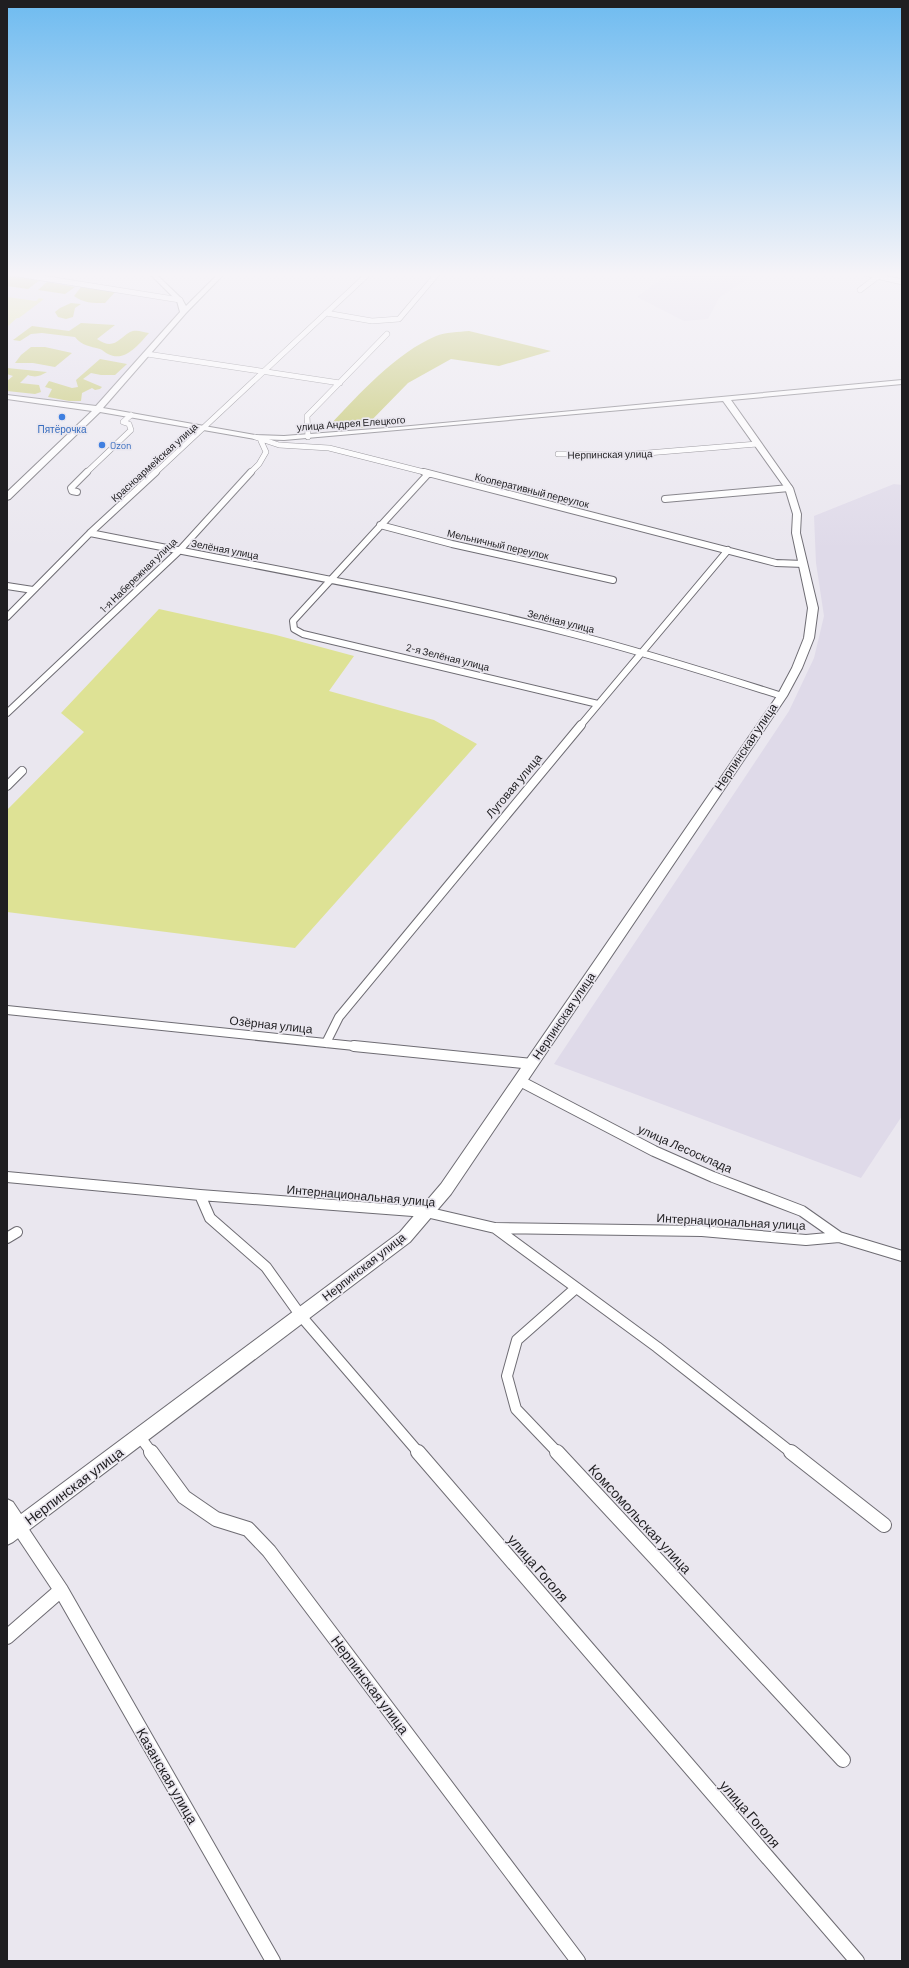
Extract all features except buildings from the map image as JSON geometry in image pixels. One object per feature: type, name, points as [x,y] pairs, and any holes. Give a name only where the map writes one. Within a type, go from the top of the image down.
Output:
[{"type":"main road","points":[[7,497],[98,409],[136,366]]},
{"type":"main road","name":"улица Андрея Елецкого","points":[[7,397],[98,409],[258,439],[308,437],[902,382]]},
{"type":"main road","name":"Нерпинская улица","points":[[13,1532],[405,1237],[446,1189],[782,696],[797,668],[808,638],[813,608],[796,533],[797,514],[794,500],[789,488],[725,398]]},
{"type":"main road","name":"Казанская улица","points":[[7,1508],[13,1532]]},
{"type":"street","points":[[229,366],[340,383]]},
{"type":"street","name":"Красноармейская улица","points":[[7,617],[90,533],[270,366]]},
{"type":"street","points":[[308,437],[307,416],[356,366]]},
{"type":"street","points":[[77,492],[72,491],[71,488],[131,430],[129,424],[123,422],[131,415]]},
{"type":"street","name":"Кооперативный переулок","points":[[258,439],[279,445],[329,448],[385,461],[428,474],[776,563],[804,564]]},
{"type":"street","name":"1-я Набережная улица","points":[[7,713],[179,551],[259,464],[266,452],[258,439]]},
{"type":"street","name":"Нерпинская улица","points":[[558,454],[635,454],[757,444]]},
{"type":"street","points":[[332,580],[380,525],[428,474]]},
{"type":"street","points":[[665,499],[789,488]]},
{"type":"street","name":"Мельничный переулок","points":[[380,525],[452,544],[613,580]]},
{"type":"street","name":"Зелёная улица","points":[[90,533],[332,580],[541,626],[642,652],[782,696]]},
{"type":"street","name":"Луговая улица","points":[[326,1043],[340,1017],[349,1005],[598,704],[728,550]]},
{"type":"street","name":"2-я Зелёная улица","points":[[332,580],[293,622],[294,629],[303,634],[598,704]]},
{"type":"street","points":[[7,586],[33,590]]},
{"type":"street","points":[[7,786],[22,771]]},
{"type":"street","name":"Озёрная улица","points":[[7,1010],[532,1064]]},
{"type":"street","name":"улица Лесосклада","points":[[520,1081],[654,1151],[713,1177],[802,1211],[839,1237]]},
{"type":"street","name":"Интернациональная улица","points":[[7,1177],[200,1195],[426,1212],[495,1228],[702,1231],[806,1240],[839,1237],[902,1256]]},
{"type":"street","name":"улица Гоголя","points":[[200,1195],[210,1218],[266,1267],[301,1316],[857,1961]]},
{"type":"street","points":[[495,1228],[657,1347],[884,1525]]},
{"type":"street","points":[[7,1238],[17,1232]]},
{"type":"street","name":"Комсомольская улица","points":[[576,1288],[517,1340],[507,1376],[516,1409],[626,1525],[843,1760]]},
{"type":"street","name":"Нерпинская улица","points":[[140,1436],[184,1497],[216,1519],[248,1529],[269,1551],[578,1961]]},
{"type":"street","name":"Казанская улица","points":[[13,1532],[61,1590],[273,1961]]},
{"type":"street","points":[[7,1637],[61,1590]]},
{"type":"shaded area","points":[[7,366],[136,366],[98,409],[7,397]]},
{"type":"shaded area","points":[[894,484],[902,485],[902,1116],[861,1178],[554,1064],[789,711],[814,658],[824,616],[816,563],[814,516]]},
{"type":"green space","points":[[92,366],[125,366],[115,375],[91,373],[83,379],[102,387],[95,390],[92,388],[82,393],[81,401],[69,401],[48,397],[52,389],[45,387],[49,381],[72,388],[78,387],[76,380]]},
{"type":"green space","points":[[390,366],[439,366],[408,383],[364,428],[330,425],[353,400]]},
{"type":"green space","points":[[7,368],[47,372],[38,376],[28,375],[20,383],[39,385],[41,392],[35,394],[7,391],[7,381],[13,376],[7,374]]},
{"type":"green space","points":[[159,609],[276,635],[354,656],[329,691],[434,720],[477,744],[295,948],[7,912],[7,810],[84,732],[61,713]]},
{"type":"place","name":"Пятёрочка","points":[[62,417]]},
{"type":"place","name":"Ozon","points":[[102,445]]}]
